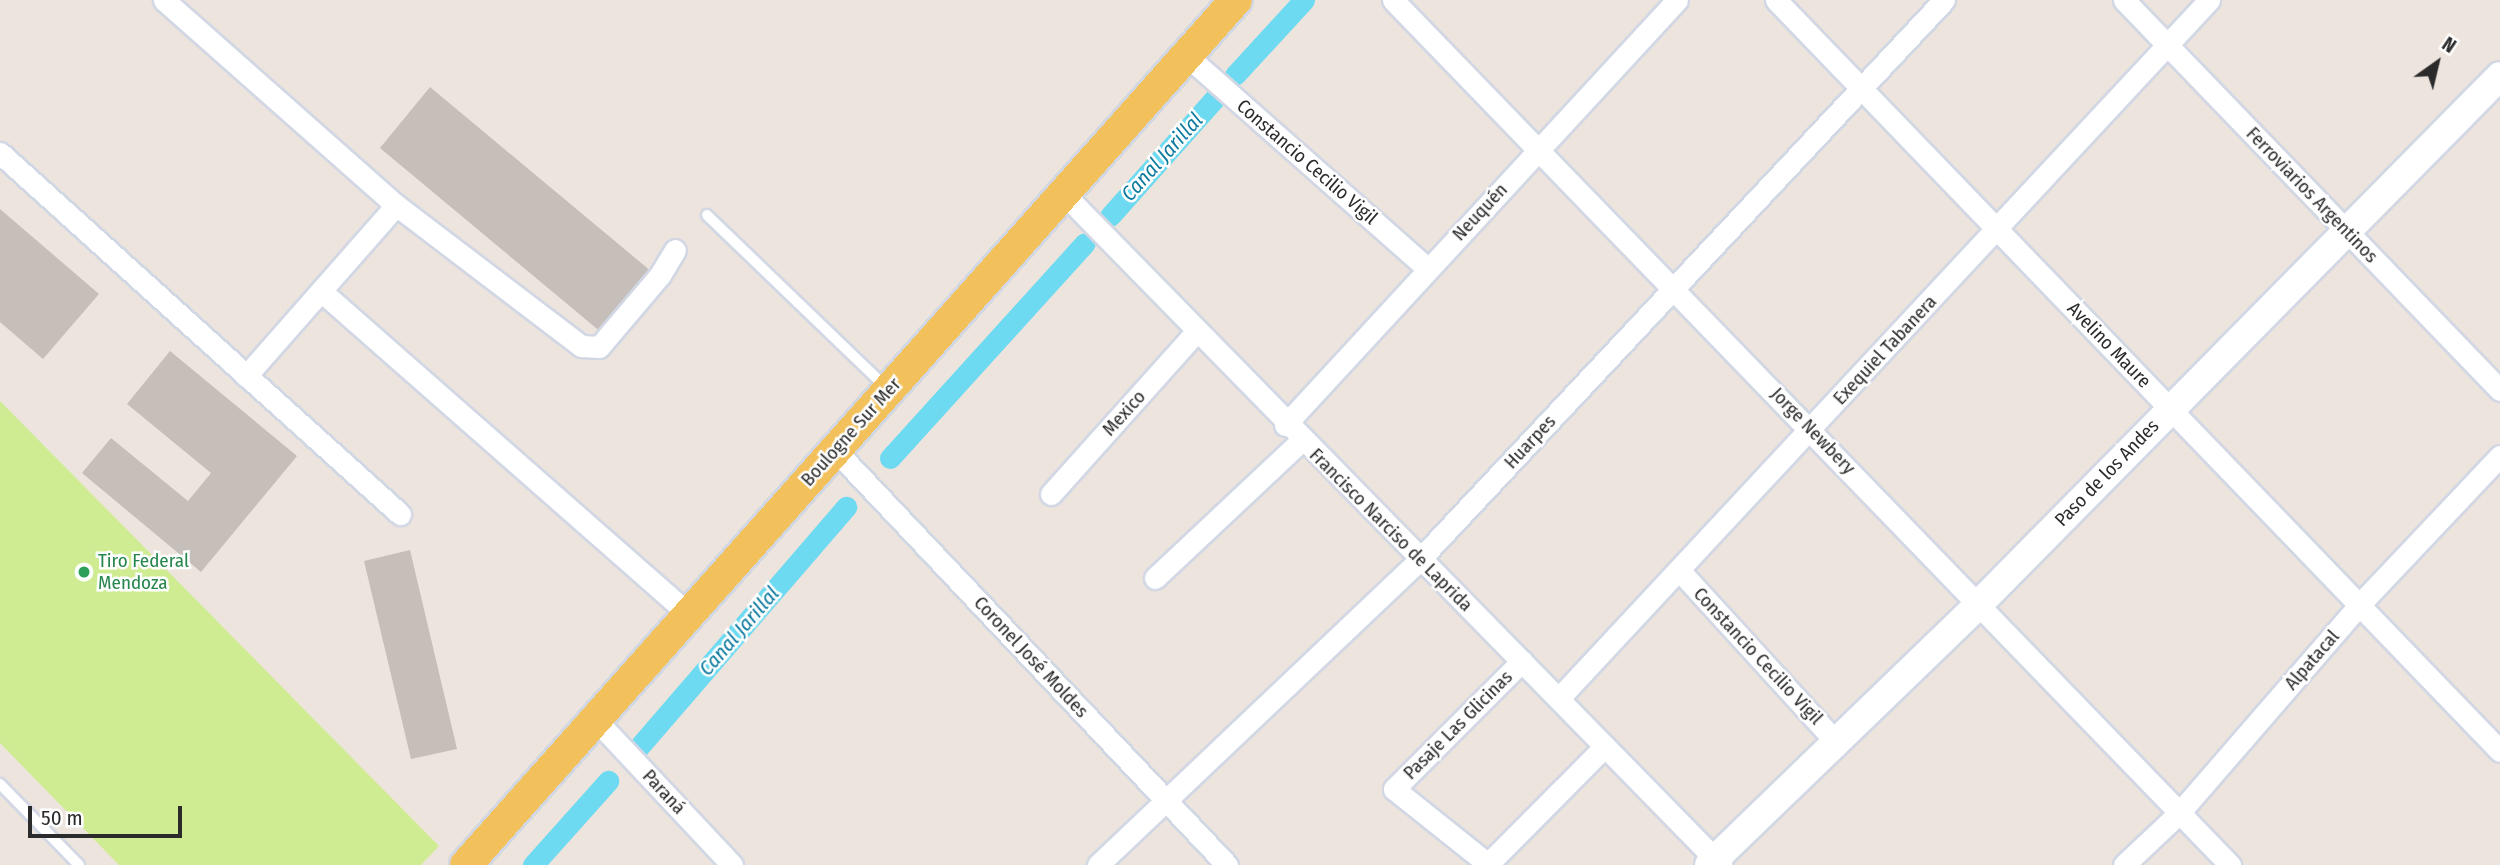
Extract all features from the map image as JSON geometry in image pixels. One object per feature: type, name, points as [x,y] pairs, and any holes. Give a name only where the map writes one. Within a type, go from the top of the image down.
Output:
[{"type":"main road","name":"Boulogne Sur Mer","points":[[466,865],[1236,0]]},
{"type":"street","points":[[164,0],[397,205],[581,346],[599,347],[660,275],[675,250]]},
{"type":"street","name":"Jorge Newbery","points":[[1393,0],[1980,603],[2230,865]]},
{"type":"street","name":"Neuquén","points":[[1285,425],[1677,0]]},
{"type":"street","name":"Avelino Maure","points":[[1776,0],[2500,751]]},
{"type":"street","name":"Huarpes","points":[[1098,865],[1420,559],[1944,0]]},
{"type":"street","name":"Ferroviarios Argentinos","points":[[2124,0],[2500,390]]},
{"type":"street","name":"Exequiel Tabanera","points":[[1559,698],[2209,0]]},
{"type":"street","name":"Constancio Cecilio Vigil","points":[[1186,55],[1428,269]]},
{"type":"street","name":"Paso de los Andes","points":[[1715,863],[1980,603],[2500,76]]},
{"type":"street","points":[[0,153],[400,514]]},
{"type":"street","name":"Francisco Narciso de Laprida","points":[[1063,193],[1285,425],[1559,698],[1715,863]]},
{"type":"street","points":[[246,376],[397,205]]},
{"type":"street","points":[[321,291],[690,615]]},
{"type":"street","name":"Mexico","points":[[1051,494],[1196,332]]},
{"type":"street","points":[[1155,578],[1301,441]]},
{"type":"street","name":"Coronel José Moldes","points":[[835,450],[1227,865]]},
{"type":"street","name":"Alpatacal","points":[[2124,865],[2180,812],[2360,604],[2500,456]]},
{"type":"street","name":"Constancio Cecilio Vigil","points":[[1679,570],[1836,742]]},
{"type":"street","name":"Pasaje Las Glicinas","points":[[1488,864],[1394,789],[1522,661]]},
{"type":"street","name":"Paraná","points":[[595,719],[732,865]]},
{"type":"street","points":[[1488,864],[1605,746]]},
{"type":"lane","points":[[707,215],[889,390]]},
{"type":"lane","points":[[0,784],[79,865]]},
{"type":"green space","name":"Tiro Federal Mendoza","points":[[0,401],[439,846],[421,865],[119,865],[0,743]]},
{"type":"building","points":[[430,87],[652,272],[602,333],[380,148]]},
{"type":"building","points":[[0,209],[99,294],[43,359],[0,322]]},
{"type":"building","points":[[170,351],[297,456],[201,572],[82,473],[111,438],[188,501],[211,473],[127,404]]},
{"type":"building","points":[[410,550],[457,749],[411,759],[364,561]]},
{"type":"waterway","name":"Canal Jarillal","points":[[1235,75],[1304,0]]},
{"type":"waterway","name":"Canal Jarillal","points":[[1110,216],[1215,98]]},
{"type":"waterway","name":"Canal Jarillal","points":[[890,458],[1085,243]]},
{"type":"waterway","name":"Canal Jarillal","points":[[632,755],[846,507]]},
{"type":"waterway","name":"Canal Jarillal","points":[[533,865],[608,781]]},
{"type":"place","name":"Tiro Federal Mendoza","points":[[84,572]]}]
